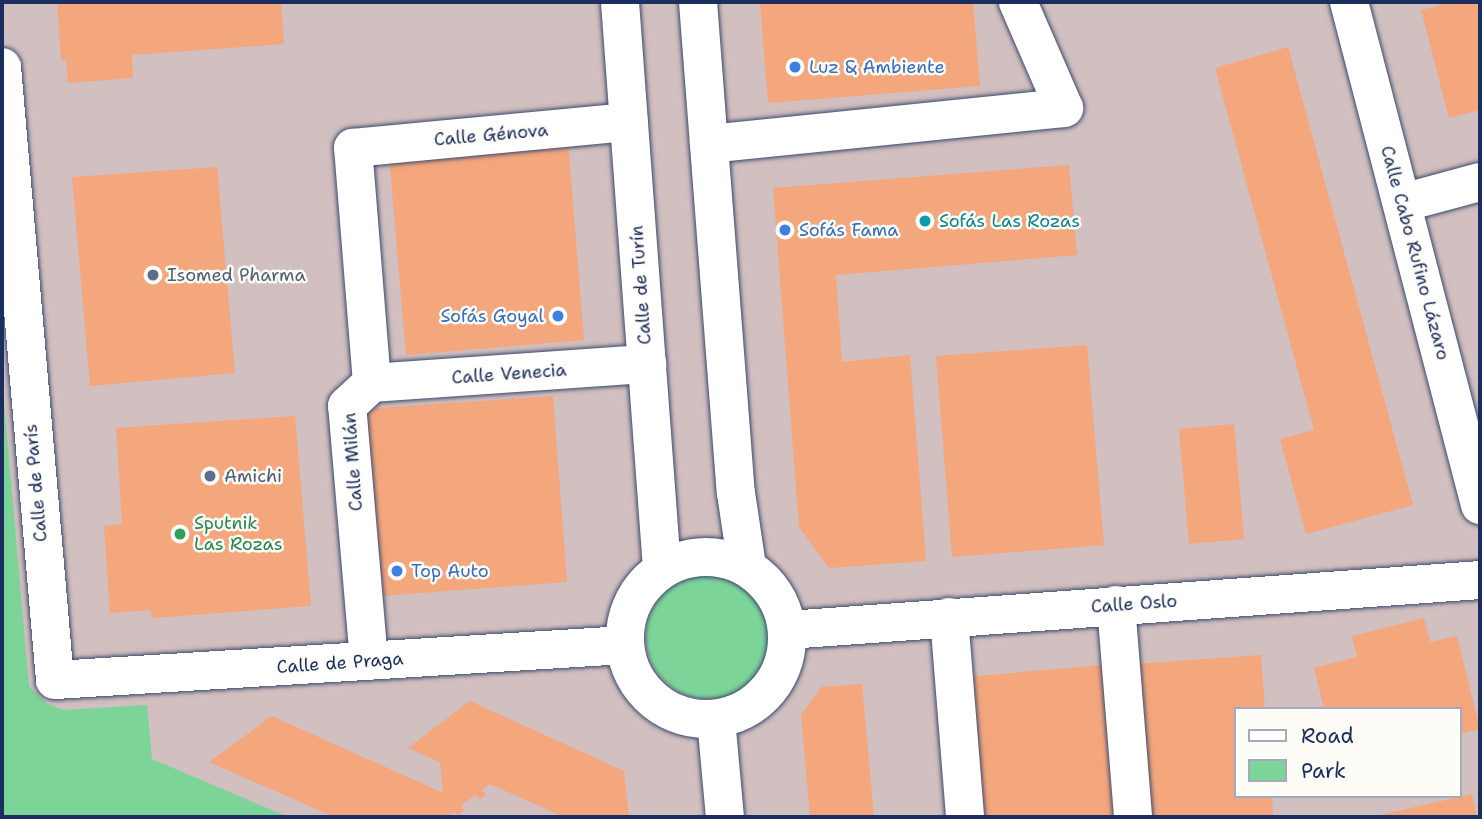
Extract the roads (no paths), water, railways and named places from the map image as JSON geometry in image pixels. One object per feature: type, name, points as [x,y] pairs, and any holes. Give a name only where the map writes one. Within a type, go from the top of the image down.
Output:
[{"type":"street","name":"Calle de Turín","points":[[620,2],[662,569]]},
{"type":"street","points":[[698,2],[736,493],[747,567]]},
{"type":"street","points":[[709,144],[1065,108],[1018,2]]},
{"type":"street","name":"Calle Cabo Rufino Lázaro","points":[[1349,2],[1480,505]]},
{"type":"street","name":"Calle de París","points":[[2,67],[10,286],[55,681]]},
{"type":"street","name":"Calle Génova","points":[[372,383],[353,148],[629,122]]},
{"type":"street","points":[[1402,204],[1480,182]]},
{"type":"street","name":"Calle Venecia","points":[[372,383],[647,364]]},
{"type":"street","name":"Calle Milán","points":[[369,661],[347,405],[372,383]]},
{"type":"street","points":[[705,557],[747,567],[767,584],[782,607],[788,631],[784,663],[769,690],[745,710],[716,719],[684,716],[655,702],[634,677],[625,645],[628,616],[641,589],[662,569],[705,557]]},
{"type":"street","name":"Calle Oslo","points":[[788,631],[949,617],[1480,580]]},
{"type":"street","points":[[1116,605],[1133,817]]},
{"type":"street","points":[[949,617],[965,817]]},
{"type":"street","name":"Calle de Praga","points":[[55,681],[625,645]]},
{"type":"street","points":[[716,719],[725,817]]},
{"type":"place","name":"Luz & Ambiente","points":[[795,67]]},
{"type":"place","name":"Sofás Las Rozas","points":[[925,221]]},
{"type":"place","name":"Sofás Fama","points":[[785,230]]},
{"type":"place","name":"Isomed Pharma","points":[[153,275]]},
{"type":"place","name":"Sofás Goyal","points":[[558,316]]},
{"type":"place","name":"Amichi","points":[[210,476]]},
{"type":"place","name":"Sputnik Las Rozas","points":[[180,534]]},
{"type":"place","name":"Top Auto","points":[[397,571]]}]
